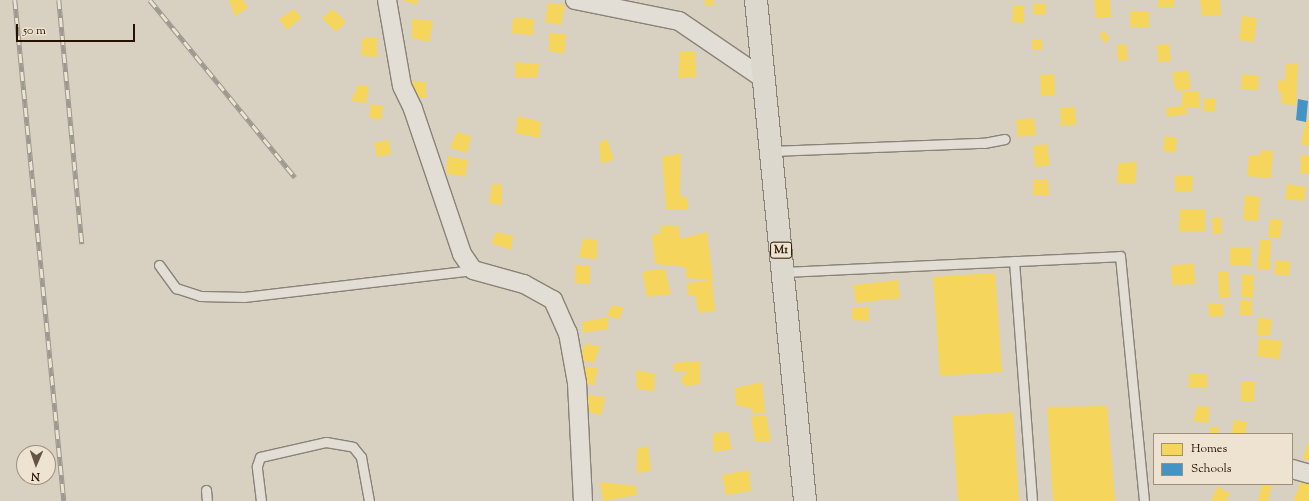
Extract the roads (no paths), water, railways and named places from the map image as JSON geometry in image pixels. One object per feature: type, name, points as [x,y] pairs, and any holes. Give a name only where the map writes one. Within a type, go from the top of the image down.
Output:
[{"type":"main road","name":"M1","points":[[756,0],[805,501]]},
{"type":"street","points":[[387,0],[402,86],[436,174],[448,219],[473,270],[524,284],[553,300],[568,334],[577,383],[583,501]]},
{"type":"street","points":[[575,0],[679,21],[764,79]]},
{"type":"street","points":[[1293,469],[1309,474]]},
{"type":"lane","points":[[771,151],[984,143],[1005,139]]},
{"type":"lane","points":[[783,272],[1120,256],[1144,501]]},
{"type":"lane","points":[[1014,261],[1032,501]]},
{"type":"lane","points":[[159,265],[176,288],[200,296],[244,297],[408,275],[473,270]]},
{"type":"lane","points":[[260,501],[257,466],[260,457],[326,442],[353,446],[361,457],[369,501]]},
{"type":"lane","points":[[206,490],[207,501]]},
{"type":"railway","points":[[15,0],[64,501]]},
{"type":"railway","points":[[59,0],[82,244]]},
{"type":"railway","points":[[150,0],[295,177]]}]
